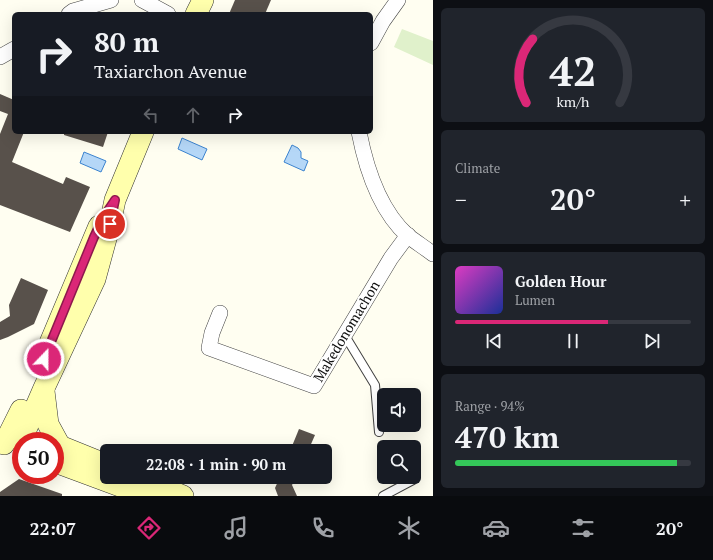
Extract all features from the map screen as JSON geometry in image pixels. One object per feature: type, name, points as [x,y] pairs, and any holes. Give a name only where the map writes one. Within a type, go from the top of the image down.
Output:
[{"type":"main road","points":[[197,12],[203,0]]},
{"type":"main road","points":[[18,432],[44,388],[95,279],[115,200],[142,134]]},
{"type":"main road","points":[[16,432],[30,392],[94,237],[103,218],[115,200]]},
{"type":"main road","points":[[44,388],[50,432]]},
{"type":"main road","points":[[64,451],[100,463]]},
{"type":"main road","points":[[64,453],[147,496]]},
{"type":"main road","points":[[153,484],[183,496]]},
{"type":"street","points":[[72,12],[111,0]]},
{"type":"street","points":[[142,0],[164,12]]},
{"type":"street","points":[[373,39],[383,21],[398,0]]},
{"type":"street","points":[[0,58],[12,50]]},
{"type":"street","points":[[359,134],[363,154],[369,173],[382,201],[395,221],[408,235],[433,254]]},
{"type":"street","name":"Makedonomachon","points":[[220,313],[212,333],[209,348],[314,386],[391,258],[408,235]]},
{"type":"lane","points":[[344,334],[375,385],[377,408]]},
{"type":"lane","points":[[383,496],[406,484]]},
{"type":"green space","points":[[402,29],[433,41],[433,65],[394,47]]},
{"type":"water","points":[[182,138],[207,149],[202,160],[178,149]]},
{"type":"water","points":[[292,145],[298,148],[301,152],[301,158],[308,161],[304,171],[284,162]]},
{"type":"water","points":[[84,152],[106,161],[101,172],[80,163]]},
{"type":"building","points":[[235,0],[271,0],[266,12],[230,12]]},
{"type":"building","points":[[0,94],[12,99],[12,134],[23,134],[12,162],[63,184],[66,177],[90,187],[70,232],[0,205],[0,134],[8,114],[0,111]]},
{"type":"building","points":[[64,134],[107,134],[103,147]]},
{"type":"building","points":[[21,278],[48,290],[34,324],[0,340],[0,322],[10,316],[9,305]]},
{"type":"building","points":[[299,429],[315,435],[311,444],[293,444]]},
{"type":"building","points":[[12,484],[33,484],[62,494],[62,496],[0,496],[0,492]]},
{"type":"building","points":[[277,484],[292,484],[297,496],[278,496],[275,488]]},
{"type":"route","points":[[44,359],[94,237],[103,218],[115,200],[110,224]]}]
